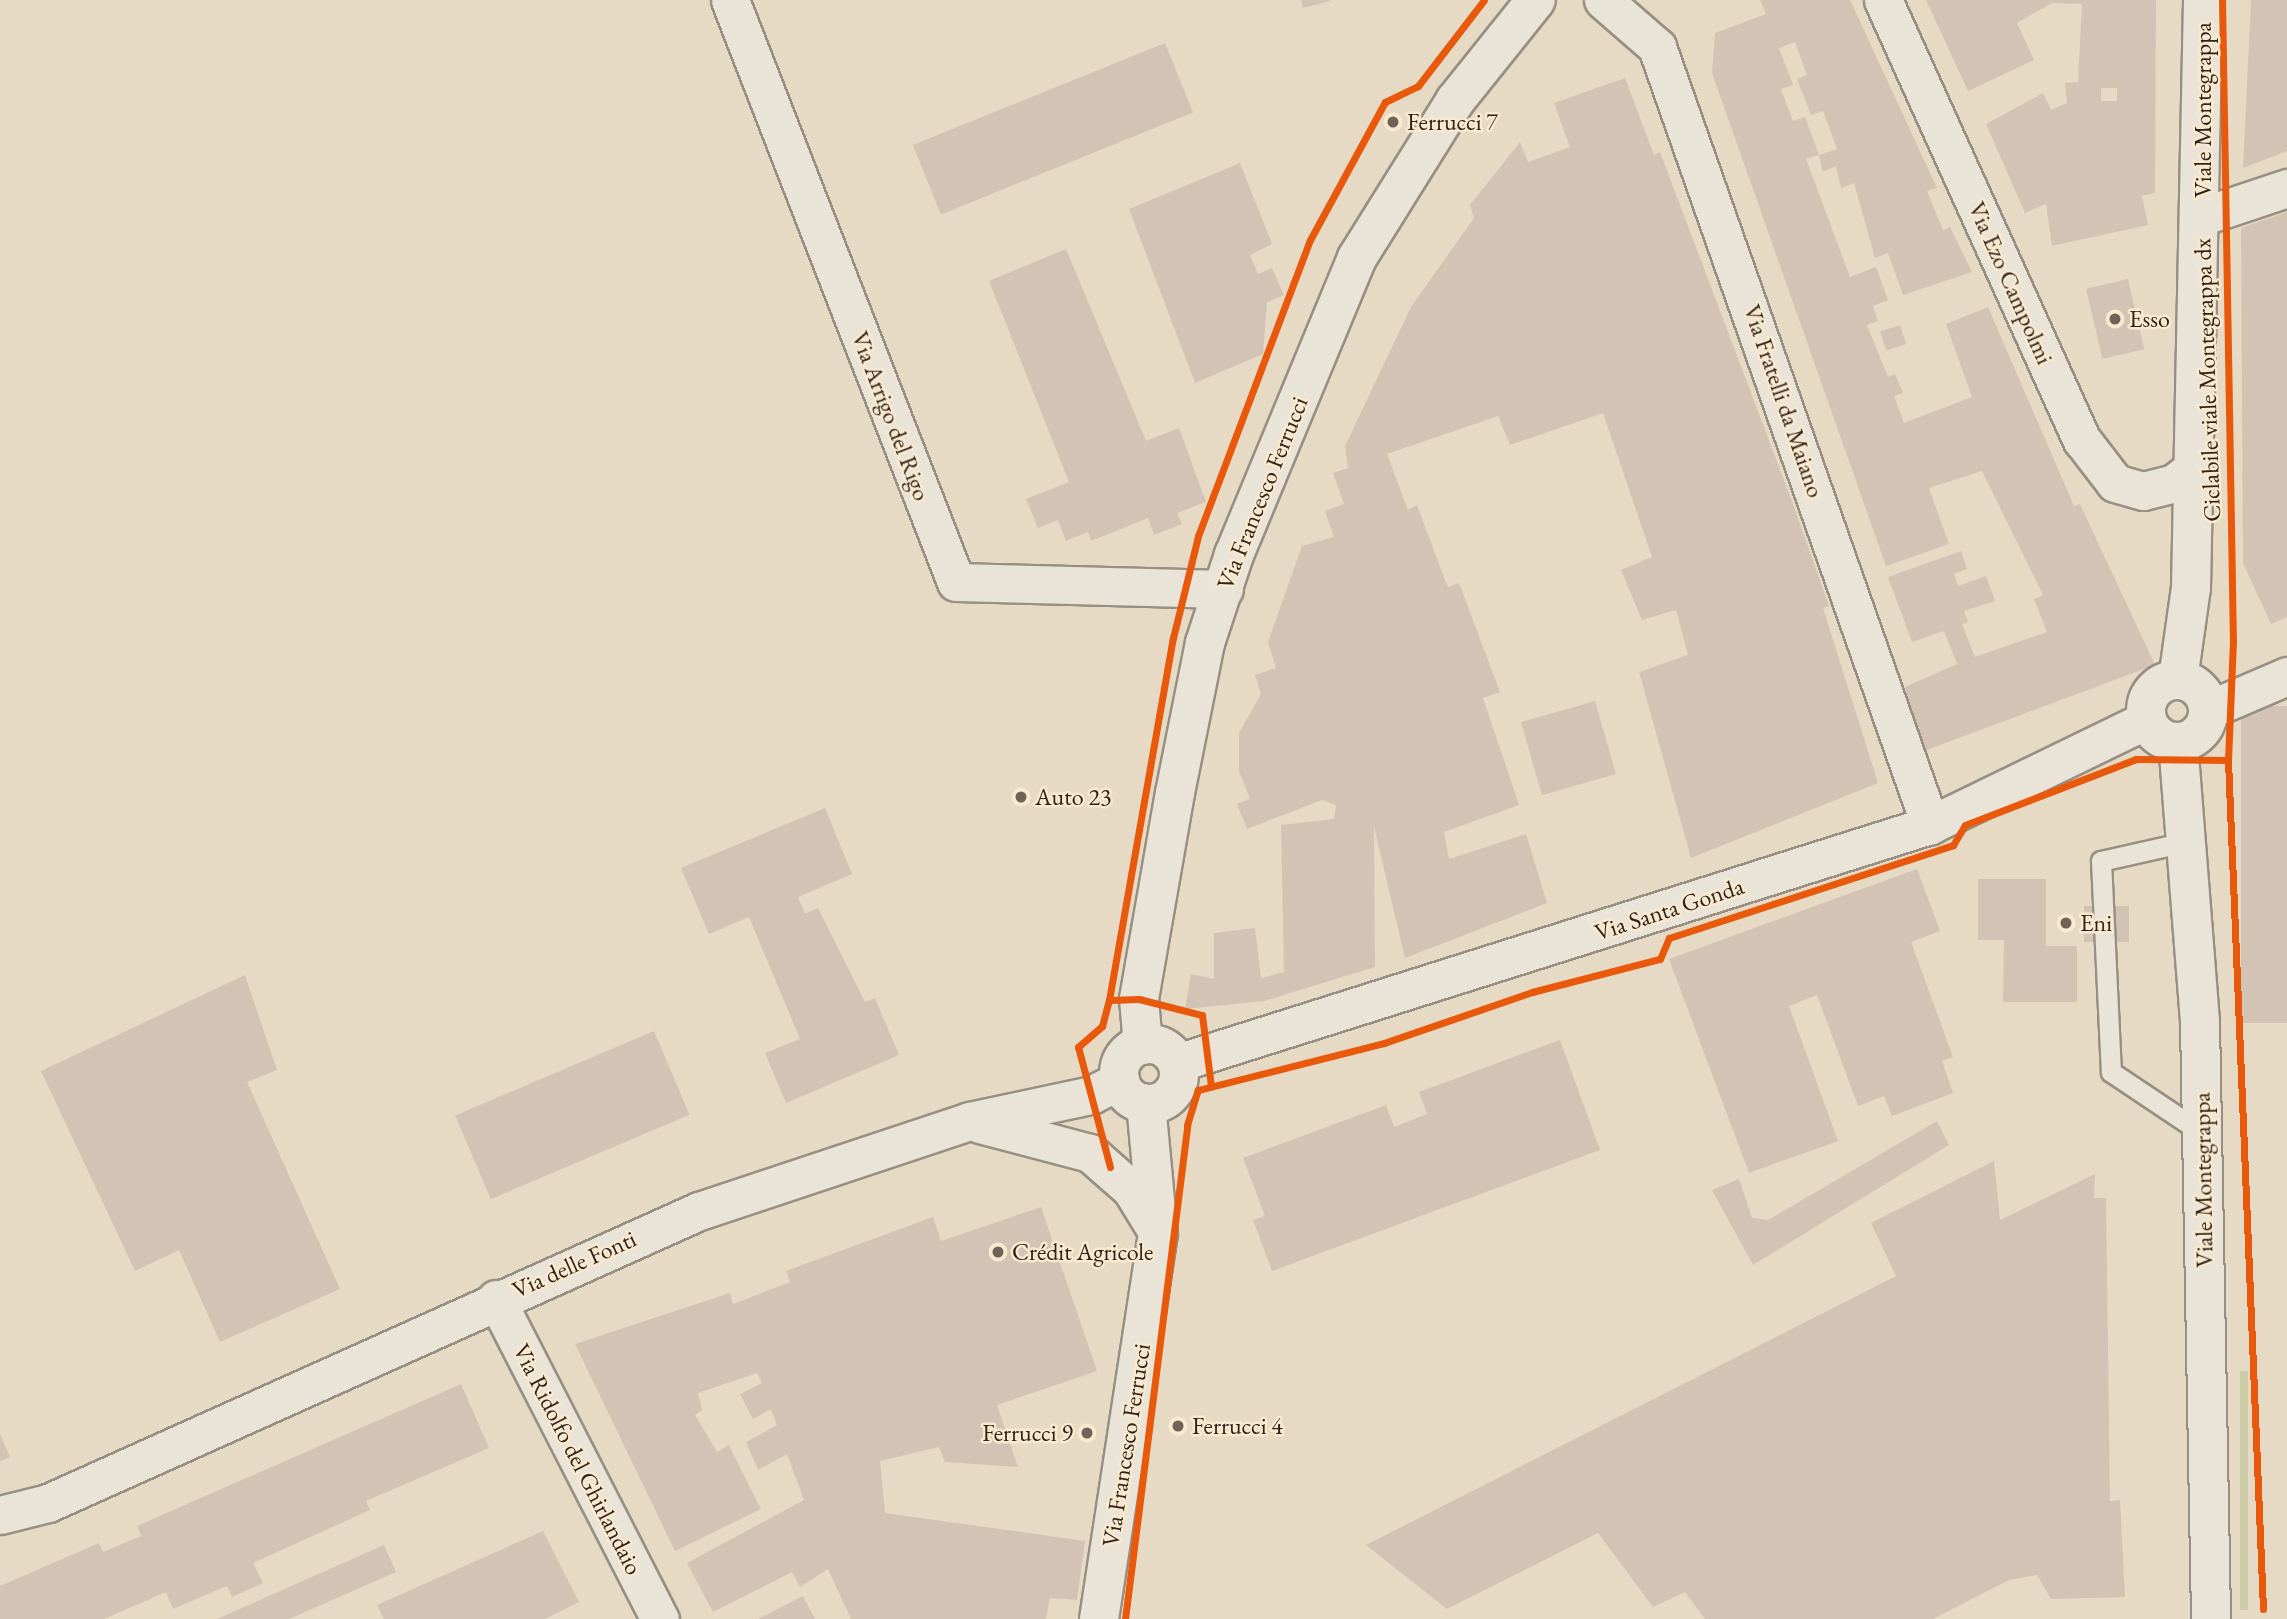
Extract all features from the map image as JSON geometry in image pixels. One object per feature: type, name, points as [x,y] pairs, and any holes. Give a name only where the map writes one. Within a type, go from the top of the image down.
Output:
[{"type":"street","name":"Via Arrigo del Rigo","points":[[730,0],[956,582],[1224,589]]},
{"type":"street","name":"Via Francesco Ferrucci","points":[[1143,1045],[1139,999],[1175,793],[1205,643],[1224,589],[1357,258],[1455,101],[1536,0]]},
{"type":"street","name":"Via Fratelli da Maiano","points":[[1603,0],[1657,47],[1930,825]]},
{"type":"street","name":"Via Ezo Campolmi","points":[[1883,0],[2082,440],[2115,483],[2143,491],[2174,483],[2192,469]]},
{"type":"street","name":"Viale Montegrappa","points":[[2178,680],[2191,588],[2192,469],[2203,216],[2203,0]]},
{"type":"street","points":[[2203,216],[2287,188]]},
{"type":"street","points":[[2208,710],[2202,693],[2178,680],[2152,692],[2146,720],[2158,737],[2178,742],[2196,736],[2208,710],[2287,676]]},
{"type":"street","name":"Via Santa Gonda","points":[[1177,1063],[1930,825],[2146,720]]},
{"type":"street","name":"Viale Montegrappa","points":[[2178,742],[2202,1133],[2211,1619]]},
{"type":"street","points":[[1143,1045],[1163,1047],[1177,1063],[1174,1092],[1133,1092],[1127,1054],[1143,1045]]},
{"type":"street","name":"Via Francesco Ferrucci","points":[[1100,1619],[1158,1233],[1133,1092]]},
{"type":"street","name":"Via delle Fonti","points":[[0,1515],[48,1503],[496,1299],[699,1210],[969,1121],[1091,1095],[1133,1092]]},
{"type":"street","points":[[969,1121],[1090,1153],[1131,1189],[1158,1233]]},
{"type":"street","name":"Via Ridolfo del Ghirlandaio","points":[[496,1299],[660,1619]]},
{"type":"street","name":"Via delle Fonti","points":[[0,1539],[48,1503]]},
{"type":"lane","points":[[2185,842],[2101,861],[2111,1072],[2202,1133]]},
{"type":"shaded area","points":[[2240,1371],[2248,1371],[2248,1610],[2240,1610]]},
{"type":"building","points":[[1301,0],[1330,0],[1330,1],[1303,8]]},
{"type":"building","points":[[1760,0],[1850,0],[1937,188],[1927,191],[1943,230],[1950,227],[1972,272],[1903,295],[1888,253],[1875,258],[1854,183],[1841,188],[1836,166],[1823,172],[1819,155],[1806,159],[1850,277],[1876,267],[1888,300],[1873,306],[1878,321],[1867,325],[1888,377],[1895,374],[1903,393],[1894,396],[1904,423],[1972,397],[1946,324],[1988,307],[2074,506],[2080,504],[2155,665],[1924,751],[1905,687],[1957,664],[1944,631],[1912,642],[1888,577],[1961,551],[1967,569],[1954,574],[1958,586],[1986,576],[1995,601],[1964,611],[1968,622],[1962,624],[1975,657],[2047,632],[2034,599],[2043,595],[1982,471],[1929,488],[1949,544],[1886,566],[1712,73],[1715,33],[1766,14]],"holes":[[[1795,42],[1807,75],[1797,79],[1811,115],[1823,111],[1837,149],[1819,155],[1805,117],[1793,121],[1781,89],[1793,85],[1779,48]]]},
{"type":"building","points":[[1926,0],[2156,0],[2155,193],[2142,196],[2148,225],[2052,246],[2046,204],[2025,213],[1986,124],[2043,93],[2051,110],[2067,103],[2065,83],[2078,82],[2082,4],[2052,3],[2017,23],[2034,60],[1968,91]],"holes":[[[2101,88],[2117,88],[2117,101],[2101,101]]]},
{"type":"building","points":[[2251,0],[2287,0],[2287,151],[2243,168]]},
{"type":"building","points":[[1165,43],[1193,113],[941,214],[913,145]]},
{"type":"building","points":[[1625,78],[1654,155],[1660,152],[1793,504],[1829,606],[1823,608],[1878,783],[1691,858],[1639,672],[1688,655],[1676,610],[1642,620],[1621,570],[1652,557],[1603,413],[1510,445],[1498,416],[1387,454],[1408,510],[1417,505],[1448,587],[1459,583],[1500,692],[1483,698],[1519,805],[1444,832],[1449,859],[1526,834],[1547,903],[1405,958],[1374,827],[1375,967],[1264,1001],[1185,1009],[1191,974],[1214,979],[1214,933],[1255,928],[1261,978],[1284,972],[1281,825],[1334,819],[1336,805],[1322,800],[1247,829],[1237,804],[1250,799],[1239,771],[1239,733],[1261,694],[1255,675],[1276,668],[1268,642],[1302,546],[1334,537],[1325,511],[1344,504],[1333,473],[1348,468],[1345,446],[1411,307],[1474,218],[1470,205],[1520,142],[1528,162],[1570,147],[1554,103]]},
{"type":"building","points":[[1240,163],[1272,244],[1250,255],[1258,274],[1272,268],[1284,295],[1267,302],[1263,354],[1195,383],[1129,209]]},
{"type":"building","points":[[2287,212],[2287,617],[2271,624],[2243,563],[2241,228]]},
{"type":"building","points":[[1066,249],[1146,441],[1179,428],[1206,502],[1177,513],[1182,524],[1154,535],[1148,518],[1091,541],[1088,532],[1066,541],[1058,520],[1038,528],[1026,499],[1069,482],[989,281]]},
{"type":"building","name":"Esso","points":[[2128,279],[2144,349],[2102,359],[2086,289]]},
{"type":"building","points":[[1900,325],[1906,344],[1886,351],[1880,331]]},
{"type":"building","points":[[1595,701],[1616,774],[1542,795],[1521,722]]},
{"type":"building","points":[[2241,706],[2287,706],[2287,1023],[2241,1023]]},
{"type":"building","points":[[825,808],[852,874],[798,897],[805,914],[818,908],[865,1002],[875,998],[899,1055],[786,1103],[765,1053],[800,1039],[749,917],[709,934],[681,868]]},
{"type":"building","points":[[1917,869],[1940,931],[1911,942],[1953,1057],[1942,1061],[1953,1093],[1892,1116],[1884,1096],[1858,1106],[1817,995],[1789,1006],[1838,1141],[1749,1173],[1669,959]]},
{"type":"building","points":[[1978,879],[2046,879],[2046,946],[2077,946],[2077,1002],[2003,1002],[2004,940],[1978,940]]},
{"type":"building","points":[[2084,906],[2129,906],[2129,942],[2084,942]]},
{"type":"building","points":[[245,975],[277,1070],[247,1082],[340,1289],[220,1342],[179,1250],[135,1271],[41,1071]]},
{"type":"building","points":[[654,1031],[690,1115],[491,1199],[455,1115]]},
{"type":"building","points":[[1560,1040],[1600,1150],[1272,1271],[1253,1220],[1265,1216],[1243,1158],[1386,1105],[1394,1127],[1427,1114],[1419,1092]]},
{"type":"building","points":[[1937,1121],[1949,1145],[1753,1265],[1712,1190],[1739,1179],[1752,1218],[1768,1220]]},
{"type":"building","points":[[1994,1161],[2000,1220],[2095,1174],[2094,1198],[2106,1198],[2110,1501],[2120,1500],[2125,1597],[2051,1599],[2037,1575],[2009,1580],[1933,1619],[1705,1619],[1685,1592],[1653,1607],[1598,1533],[1447,1609],[1366,1545],[1896,1276],[1871,1223]]},
{"type":"building","points":[[1041,1207],[1097,1371],[997,1405],[1018,1467],[945,1462],[939,1447],[880,1461],[885,1513],[1085,1541],[1077,1600],[1050,1598],[1046,1619],[851,1619],[828,1569],[800,1587],[792,1572],[713,1612],[687,1563],[804,1500],[787,1454],[758,1470],[746,1442],[777,1425],[771,1409],[753,1419],[740,1394],[762,1383],[757,1373],[698,1393],[702,1410],[695,1415],[717,1452],[729,1445],[761,1509],[675,1551],[575,1344],[730,1293],[733,1304],[790,1282],[786,1271],[933,1217],[941,1241]]},
{"type":"building","points":[[461,1384],[489,1448],[366,1501],[370,1510],[253,1563],[263,1583],[232,1597],[227,1586],[173,1609],[166,1592],[104,1619],[0,1619],[0,1586],[99,1543],[103,1552],[141,1536],[137,1526]]},
{"type":"building","points":[[0,1434],[10,1457],[0,1461]]},
{"type":"building","points":[[543,1531],[579,1602],[545,1619],[384,1619],[377,1605]]},
{"type":"building","points":[[384,1545],[396,1572],[289,1619],[217,1619]]},
{"type":"building","points":[[803,1596],[815,1619],[758,1619]]},
{"type":"cycle path","points":[[1110,1167],[1078,1047],[1102,1026],[1109,1000],[1173,638],[1198,536],[1310,240],[1385,102],[1418,86],[1484,0]]},
{"type":"cycle path","name":"Ciclabile viale Montegrappa dx","points":[[2222,0],[2233,641],[2228,760],[2263,1609]]},
{"type":"cycle path","points":[[1125,1619],[1187,1125],[1198,1090],[1384,1043],[1532,992],[1660,959],[1669,938],[1953,845],[1965,825],[2136,759],[2228,760]]},
{"type":"cycle path","points":[[1109,1000],[1139,999],[1202,1015],[1211,1086]]},
{"type":"place","name":"Ferrucci 7","points":[[1393,122]]},
{"type":"place","name":"Esso","points":[[2115,319]]},
{"type":"place","name":"Auto 23","points":[[1021,797]]},
{"type":"place","name":"Eni","points":[[2066,923]]},
{"type":"place","name":"Crédit Agricole","points":[[998,1252]]},
{"type":"place","name":"Ferrucci 4","points":[[1178,1426]]},
{"type":"place","name":"Ferrucci 9","points":[[1087,1433]]}]
